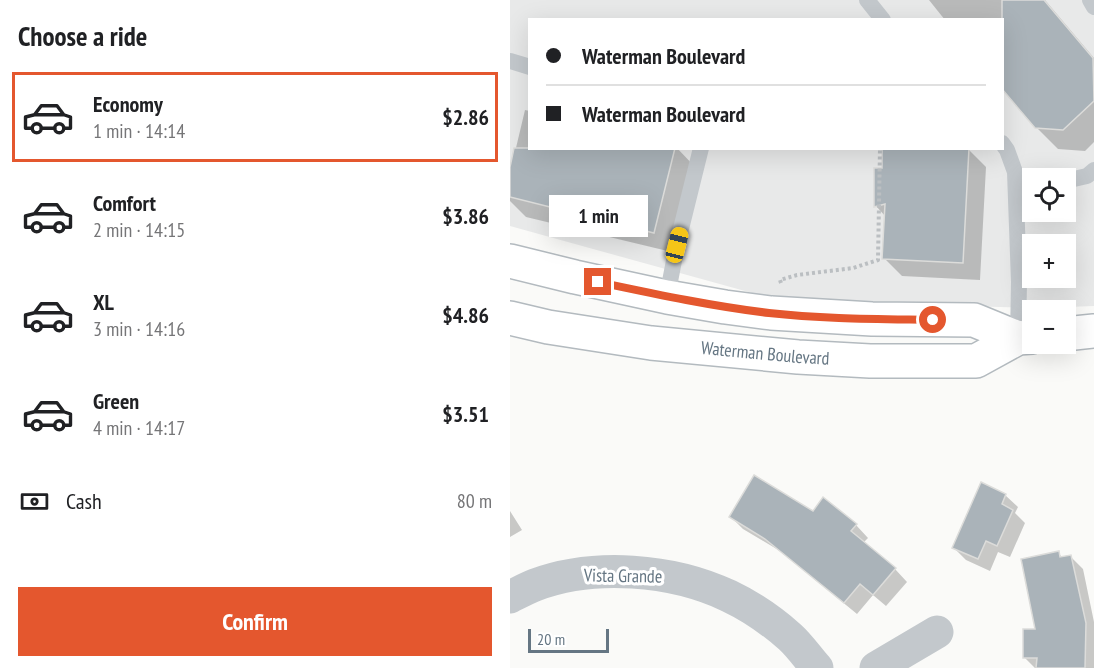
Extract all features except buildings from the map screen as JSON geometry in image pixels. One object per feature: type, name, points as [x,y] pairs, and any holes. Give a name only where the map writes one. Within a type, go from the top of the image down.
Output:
[{"type":"main road","points":[[510,261],[575,278],[725,307],[771,313],[872,319],[974,320],[1022,336]]},
{"type":"main road","name":"Waterman Boulevard","points":[[510,318],[548,327],[651,343],[726,351],[870,361],[976,361],[1022,338]]},
{"type":"main road","points":[[1076,333],[1094,331]]},
{"type":"street","name":"Vista Grande","points":[[510,597],[535,585],[568,576],[606,572],[667,576],[730,596],[762,615],[791,638],[817,668]]},
{"type":"street","points":[[876,668],[937,632]]},
{"type":"lane","points":[[867,0],[881,18]]},
{"type":"lane","points":[[1090,0],[1094,7]]},
{"type":"lane","points":[[510,61],[528,66]]},
{"type":"lane","points":[[1004,146],[1022,185]]},
{"type":"lane","points":[[667,297],[677,245],[701,150]]},
{"type":"lane","points":[[1076,178],[1087,176],[1094,170]]},
{"type":"lane","points":[[1022,222],[1019,282],[1022,310]]},
{"type":"path","points":[[781,288],[780,280],[797,275],[853,268],[879,260],[880,150]]},
{"type":"shaded area","points":[[510,0],[1094,0],[1094,306],[1076,307],[1076,300],[1022,300],[1022,307],[781,301],[510,226]]},
{"type":"route","points":[[598,282],[667,297],[771,313],[933,320]]}]
